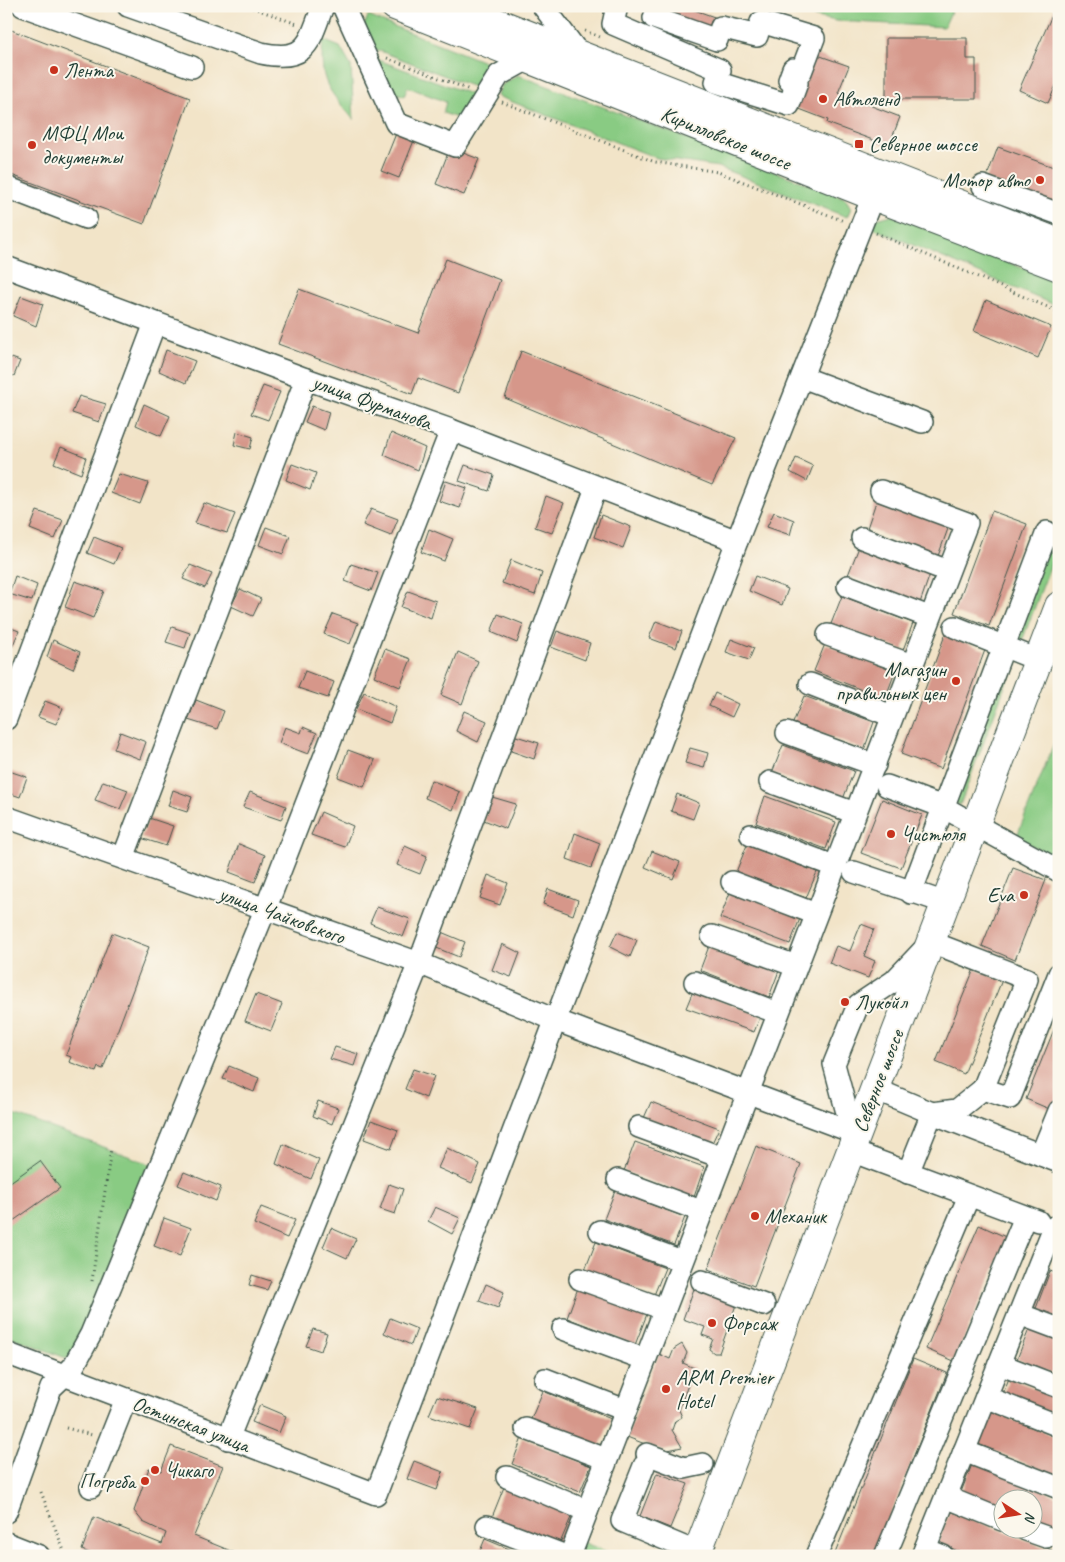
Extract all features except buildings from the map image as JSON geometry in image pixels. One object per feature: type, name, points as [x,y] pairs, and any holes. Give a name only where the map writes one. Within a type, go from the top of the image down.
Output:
[{"type":"main road","name":"Кирилловское шоссе","points":[[396,6],[526,60],[1059,267]]},
{"type":"main road","name":"Кирилловское шоссе","points":[[455,6],[580,54],[722,97],[1059,243]]},
{"type":"main road","name":"Северное шоссе","points":[[697,1554],[1059,606]]},
{"type":"street","points":[[23,6],[66,13],[192,67]]},
{"type":"street","points":[[128,6],[261,53],[278,57],[291,55],[304,49],[311,39],[323,6]]},
{"type":"street","points":[[343,6],[396,123],[455,146],[499,74],[526,60]]},
{"type":"street","points":[[543,6],[580,54]]},
{"type":"street","points":[[617,6],[613,24],[720,70],[716,82],[722,97],[789,106],[797,83],[789,80],[793,69],[801,72],[814,38],[760,22],[757,36],[721,27],[717,40],[654,18],[658,6]]},
{"type":"street","points":[[983,186],[1059,214]]},
{"type":"street","points":[[6,187],[86,218]]},
{"type":"street","points":[[555,1020],[737,541],[873,196]]},
{"type":"street","name":"улица Фурманова","points":[[8,271],[451,430],[596,488],[737,541]]},
{"type":"street","points":[[6,719],[156,323]]},
{"type":"street","points":[[802,377],[922,422]]},
{"type":"street","points":[[123,858],[306,379]]},
{"type":"street","points":[[6,1512],[51,1388],[73,1367],[91,1334],[266,910],[451,430]]},
{"type":"street","points":[[228,1439],[419,963],[596,488]]},
{"type":"street","points":[[570,1556],[816,914],[844,869],[855,813],[875,766],[929,617],[967,523],[881,491]]},
{"type":"street","points":[[911,893],[1047,532]]},
{"type":"street","points":[[862,538],[948,571]]},
{"type":"street","points":[[848,586],[929,617]]},
{"type":"street","points":[[955,627],[1038,660]]},
{"type":"street","points":[[828,635],[912,665]]},
{"type":"street","points":[[810,684],[892,716]]},
{"type":"street","points":[[787,733],[875,766]]},
{"type":"street","points":[[770,782],[855,813]]},
{"type":"street","points":[[887,786],[943,807],[1019,851],[1059,871]]},
{"type":"street","name":"улица Чайковского","points":[[6,817],[419,963],[555,1020],[858,1134]]},
{"type":"street","points":[[751,835],[946,904]]},
{"type":"street","points":[[732,882],[816,914]]},
{"type":"street","points":[[712,936],[796,966]]},
{"type":"street","points":[[930,1553],[946,1497],[1019,1314],[1056,1228],[908,1172],[858,1134],[846,1109],[834,1064],[858,1005],[894,981],[931,942],[1027,979],[983,1089],[958,1110],[932,1113]]},
{"type":"street","points":[[983,1089],[1010,1098],[1059,974]]},
{"type":"street","points":[[695,982],[778,1013]]},
{"type":"street","name":"Остинская улица","points":[[6,1353],[62,1376],[376,1494],[555,1020]]},
{"type":"street","points":[[875,1089],[1050,1159],[1059,1111]]},
{"type":"street","points":[[908,1172],[932,1113]]},
{"type":"street","points":[[639,1127],[723,1158]]},
{"type":"street","points":[[618,1180],[701,1210]]},
{"type":"street","points":[[816,1556],[969,1196]]},
{"type":"street","points":[[885,1556],[1025,1217]]},
{"type":"street","points":[[600,1232],[682,1261]]},
{"type":"street","points":[[580,1280],[664,1309]]},
{"type":"street","points":[[702,1281],[761,1312],[789,1314]]},
{"type":"street","points":[[1019,1314],[1059,1329]]},
{"type":"street","points":[[563,1329],[644,1359]]},
{"type":"street","points":[[999,1364],[1059,1387]]},
{"type":"street","points":[[545,1379],[625,1410]]},
{"type":"street","points":[[986,1397],[1059,1426]]},
{"type":"street","points":[[91,1486],[126,1399]]},
{"type":"street","points":[[526,1428],[606,1459]]},
{"type":"street","points":[[964,1451],[1059,1488]]},
{"type":"street","points":[[697,1554],[622,1521],[646,1460],[684,1468],[704,1461],[728,1474]]},
{"type":"street","points":[[506,1477],[587,1511]]},
{"type":"street","points":[[946,1497],[992,1516]]},
{"type":"street","points":[[487,1526],[566,1556]]},
{"type":"street","points":[[1042,1536],[1046,1538]]},
{"type":"street","points":[[6,1543],[38,1556]]},
{"type":"path","points":[[361,48],[655,162],[718,172],[862,227],[1059,312]]},
{"type":"path","points":[[91,1283],[111,1149]]},
{"type":"path","points":[[66,1428],[96,1436]]},
{"type":"path","points":[[42,1492],[66,1556]]},
{"type":"green space","points":[[766,6],[954,6],[944,27],[836,21]]},
{"type":"green space","points":[[368,16],[492,65],[480,76],[474,87],[367,46],[363,28]]},
{"type":"green space","points":[[323,40],[340,47],[351,66],[354,120],[327,85],[322,66]]},
{"type":"green space","points":[[373,58],[473,95],[463,120],[443,113],[446,102],[408,87],[404,96],[387,90]]},
{"type":"green space","points":[[518,75],[845,198],[851,208],[847,217],[718,167],[657,158],[497,96],[502,85]]},
{"type":"green space","points":[[891,215],[1059,283],[1059,307],[873,228],[877,219]]},
{"type":"green space","points":[[1052,525],[1059,527],[1059,543],[960,805],[954,802]]},
{"type":"green space","points":[[1059,731],[1059,859],[1016,838]]},
{"type":"green space","points":[[6,1111],[158,1167],[71,1360],[6,1335]]},
{"type":"green space","points":[[582,1542],[618,1556],[576,1556]]},
{"type":"place","name":"Лента","points":[[54,70]]},
{"type":"place","name":"Автоленд","points":[[823,99]]},
{"type":"place","name":"Северное шоссе","points":[[859,144]]},
{"type":"place","name":"МФЦ Мои документы","points":[[32,145]]},
{"type":"place","name":"Мотор авто","points":[[1040,180]]},
{"type":"place","name":"Магазин правильных цен","points":[[956,681]]},
{"type":"place","name":"Чистюля","points":[[891,834]]},
{"type":"place","name":"Eva","points":[[1024,895]]},
{"type":"place","name":"Лукойл","points":[[845,1002]]},
{"type":"place","name":"Механик","points":[[755,1216]]},
{"type":"place","name":"Форсаж","points":[[712,1323]]},
{"type":"place","name":"ARM Premier Hotel","points":[[666,1389]]},
{"type":"place","name":"Чикаго","points":[[155,1470]]},
{"type":"place","name":"Погреба","points":[[145,1481]]}]
